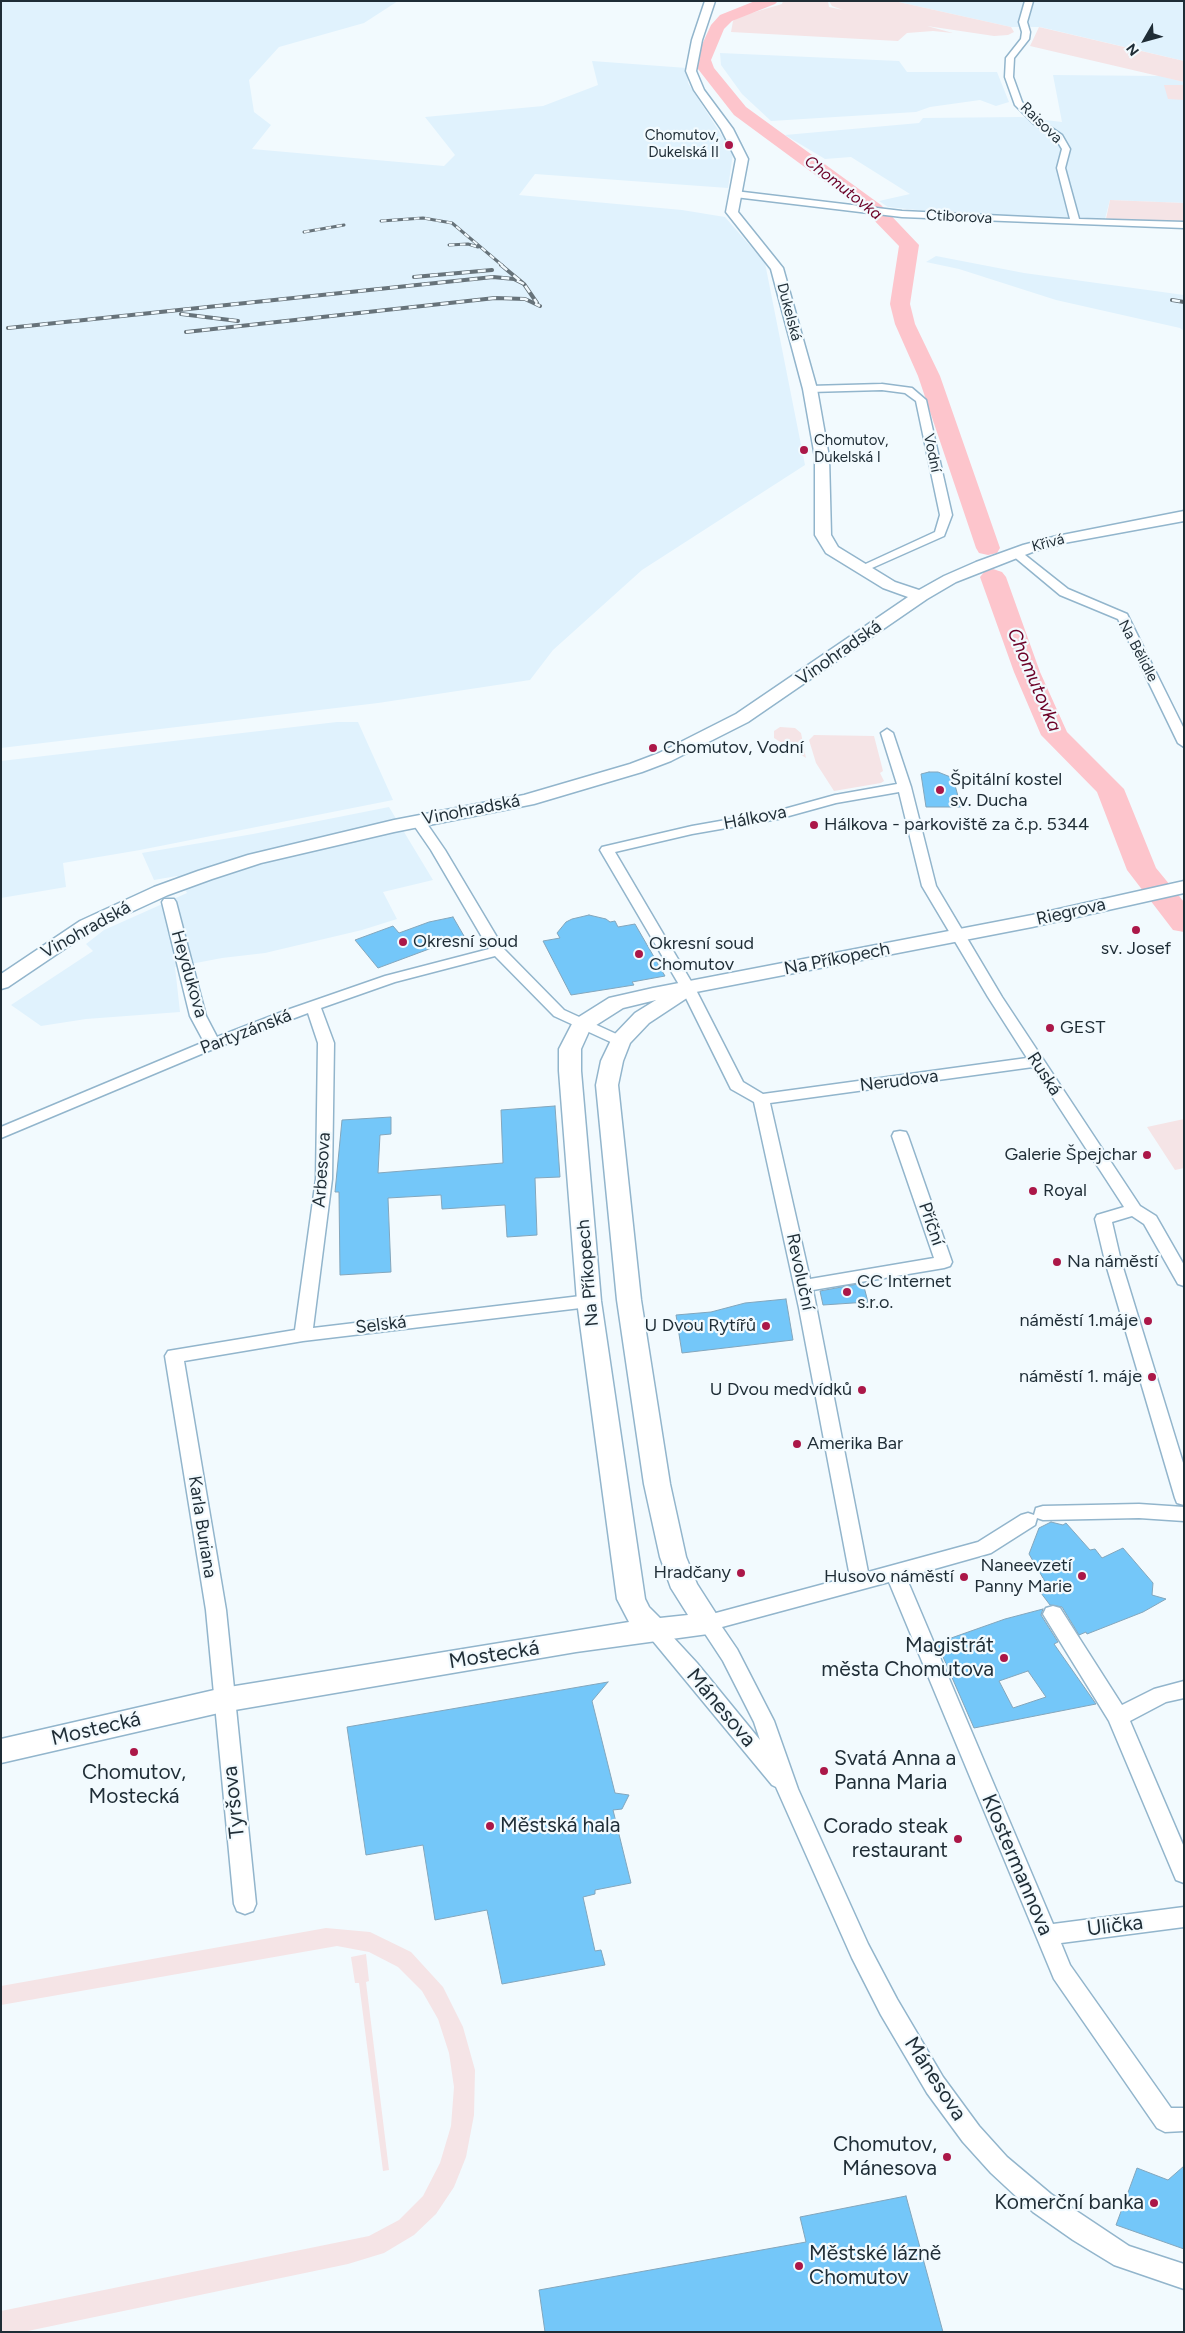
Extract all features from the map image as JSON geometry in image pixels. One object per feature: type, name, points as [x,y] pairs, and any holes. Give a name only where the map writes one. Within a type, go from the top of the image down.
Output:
[{"type":"street","name":"Dukelská","points":[[710,1],[691,71],[699,90],[727,129],[742,159],[732,212],[777,268],[810,389],[822,457],[823,535],[832,550],[889,585],[921,596]]},
{"type":"street","name":"Raisova","points":[[1029,1],[1023,22],[1026,32],[1025,39],[1010,58],[1009,77],[1018,103],[1036,121],[1059,138],[1066,149],[1063,154],[1061,168],[1075,220]]},
{"type":"street","name":"Ctiborova","points":[[735,194],[902,214],[1184,225]]},
{"type":"street","name":"Vodní","points":[[810,389],[882,387],[908,390],[920,400],[946,515],[940,534],[863,569]]},
{"type":"street","name":"Křivá","points":[[921,596],[982,565],[1016,553],[1063,539],[1184,516]]},
{"type":"street","name":"Na Bělidle","points":[[1016,553],[1064,592],[1123,617],[1184,743]]},
{"type":"street","name":"Vinohradská","points":[[1,983],[86,925],[161,891],[255,859],[418,821],[527,800],[636,768],[713,735],[742,718],[921,596]]},
{"type":"street","points":[[887,733],[904,786],[929,886],[957,935]]},
{"type":"street","name":"Hálkova","points":[[688,988],[606,850],[692,830],[778,815],[835,799],[904,786]]},
{"type":"street","points":[[418,821],[438,850],[498,951],[525,977],[543,999],[559,1013],[581,1025],[620,1041]]},
{"type":"street","name":"Riegrova","points":[[957,935],[1032,921],[1178,888]]},
{"type":"street","name":"Heydukova","points":[[169,902],[198,1016],[213,1044]]},
{"type":"street","name":"Na Příkopech","points":[[653,1629],[639,1614],[631,1599],[589,1301],[570,1071],[570,1049],[581,1025],[603,1009],[616,1003],[957,935]]},
{"type":"street","name":"Ruská","points":[[957,935],[1134,1210]]},
{"type":"street","name":"Partyzánská","points":[[1,1134],[213,1044],[313,1007],[390,979],[498,951]]},
{"type":"street","points":[[688,988],[737,1085],[761,1099]]},
{"type":"street","name":"Na Příkopech","points":[[688,988],[642,1018],[620,1041],[612,1061],[607,1085],[629,1300],[657,1484],[673,1557],[685,1588],[708,1623]]},
{"type":"street","name":"Arbesova","points":[[303,1335],[324,1179],[326,1043],[313,1007]]},
{"type":"street","name":"Nerudova","points":[[761,1099],[1037,1062]]},
{"type":"street","name":"Revoluční","points":[[761,1099],[803,1286],[860,1580]]},
{"type":"street","name":"Příční","points":[[803,1286],[944,1262],[900,1136]]},
{"type":"street","points":[[1184,1280],[1150,1220],[1134,1210],[1103,1219],[1112,1260],[1184,1498]]},
{"type":"street","name":"Selská","points":[[174,1356],[303,1335],[589,1301]]},
{"type":"street","name":"Karla Buriana","points":[[174,1356],[216,1610],[223,1700]]},
{"type":"street","name":"Mostecká","points":[[1,1751],[223,1700],[653,1629],[708,1623],[860,1580],[895,1574],[984,1548],[1036,1516],[1139,1511],[1184,1514]]},
{"type":"street","name":"Klostermannova","points":[[895,1574],[1062,1972],[1165,2120],[1184,2119]]},
{"type":"street","points":[[1053,1614],[1118,1717],[1184,1873]]},
{"type":"street","name":"Mánesova","points":[[708,1623],[730,1655],[764,1721],[787,1788],[860,1951],[889,2007],[935,2085],[971,2134],[999,2165],[1042,2203],[1082,2231],[1123,2256],[1184,2277]]},
{"type":"street","name":"Mánesova","points":[[653,1629],[690,1668],[787,1788]]},
{"type":"street","points":[[1118,1717],[1160,1695],[1184,1689]]},
{"type":"street","name":"Tyršova","points":[[223,1700],[245,1904]]},
{"type":"street","name":"Ulička","points":[[1046,1935],[1184,1918]]},
{"type":"shaded area","points":[[1,1],[398,1],[364,23],[279,47],[249,80],[254,112],[271,125],[252,149],[444,166],[455,155],[425,117],[543,106],[598,85],[592,61],[687,68],[688,83],[733,153],[728,188],[535,174],[519,195],[682,210],[725,217],[765,263],[805,465],[642,570],[553,650],[530,680],[378,703],[1,748]]},
{"type":"shaded area","points":[[783,1],[828,1],[829,7],[843,10],[832,6],[829,1],[894,1],[1011,27],[1014,32],[1008,35],[994,36],[927,26],[953,33],[933,31],[907,33],[898,41],[731,32],[733,21],[738,17],[782,4]]},
{"type":"shaded area","points":[[894,1],[1184,1],[1184,61],[1040,27],[1011,27]]},
{"type":"shaded area","points":[[1039,27],[1184,61],[1184,82],[1030,46]]},
{"type":"shaded area","points":[[720,53],[899,61],[907,72],[997,72],[1009,102],[996,106],[980,100],[930,107],[916,112],[771,121],[742,94],[721,65]]},
{"type":"shaded area","points":[[1053,75],[1161,76],[1184,82],[1184,203],[1110,200],[1105,219],[945,213],[888,207],[879,201],[910,194],[851,157],[825,159],[785,135],[919,123],[923,118],[1020,117],[1062,122]]},
{"type":"shaded area","points":[[1164,85],[1184,85],[1184,100],[1168,99]]},
{"type":"shaded area","points":[[1110,200],[1184,203],[1184,221],[1106,219]]},
{"type":"shaded area","points":[[936,256],[1024,273],[1184,295],[1184,331],[1180,328],[1056,300],[959,269],[926,262]]},
{"type":"shaded area","points":[[337,722],[358,722],[393,800],[140,850],[63,863],[66,887],[1,898],[1,761]]},
{"type":"shaded area","points":[[780,727],[795,728],[801,733],[806,758],[774,738],[774,731]]},
{"type":"shaded area","points":[[814,735],[874,736],[883,771],[880,773],[884,781],[834,791],[816,763],[809,740]]},
{"type":"shaded area","points":[[389,807],[433,880],[383,892],[397,919],[362,930],[265,953],[222,958],[175,967],[180,1012],[86,1019],[41,1026],[11,1005],[93,951],[86,944],[104,930],[187,893],[177,876],[154,880],[142,853],[253,834]]},
{"type":"shaded area","points":[[1184,1119],[1184,1168],[1175,1170],[1147,1127]]},
{"type":"shaded area","points":[[326,1928],[370,1932],[411,1952],[443,1987],[463,2027],[475,2070],[474,2115],[466,2157],[454,2187],[436,2214],[414,2235],[384,2253],[348,2264],[23,2332],[1,2332],[1,2311],[369,2236],[399,2220],[423,2196],[440,2163],[451,2126],[454,2087],[449,2053],[438,2019],[422,1991],[398,1967],[369,1952],[337,1946],[1,2005],[1,1986]]},
{"type":"shaded area","points":[[366,1954],[369,1981],[366,1982],[389,2170],[383,2171],[359,1983],[355,1983],[351,1957]]},
{"type":"building","name":"Špitální kostel sv. Ducha","points":[[938,772],[953,778],[961,807],[926,807],[921,774]]},
{"type":"building","name":"Okresní soud Chomutov","points":[[589,915],[606,919],[610,922],[615,921],[618,927],[635,924],[665,976],[632,982],[634,985],[571,995],[543,941],[560,938],[557,933],[566,922]]},
{"type":"building","name":"Okresní soud","points":[[453,917],[464,936],[378,968],[355,940],[393,926],[399,933],[429,922]]},
{"type":"building","points":[[555,1106],[560,1177],[535,1178],[537,1235],[507,1237],[505,1205],[442,1209],[441,1195],[388,1198],[391,1272],[340,1275],[339,1192],[335,1192],[342,1120],[391,1117],[391,1134],[380,1135],[378,1173],[503,1163],[501,1110]]},
{"type":"building","name":"CC Internet s.r.o.","points":[[863,1283],[868,1302],[823,1305],[820,1291]]},
{"type":"building","name":"U Dvou Rytířů","points":[[786,1299],[793,1340],[682,1353],[676,1315],[711,1312],[745,1303]]},
{"type":"building","name":"Naneevzetí Panny Marie","points":[[1051,1522],[1063,1525],[1066,1523],[1090,1550],[1095,1549],[1102,1558],[1123,1548],[1153,1583],[1152,1595],[1166,1599],[1143,1612],[1087,1634],[1086,1632],[1079,1635],[1062,1607],[1050,1605],[1038,1589],[1047,1585],[1029,1554],[1039,1528]]},
{"type":"building","name":"Magistrát města Chomutova","points":[[1043,1609],[1041,1615],[1058,1642],[1054,1644],[1096,1704],[974,1728],[937,1643],[1005,1619]],"holes":[[[1028,1671],[1046,1697],[1013,1708],[999,1681]]]},
{"type":"building","name":"Městská hala","points":[[608,1682],[592,1701],[615,1793],[629,1795],[622,1809],[613,1810],[631,1883],[595,1890],[595,1894],[583,1897],[595,1951],[601,1950],[605,1965],[502,1984],[487,1910],[435,1920],[423,1845],[366,1855],[347,1727]]},
{"type":"building","name":"Komerční banka","points":[[1184,2166],[1184,2249],[1116,2225],[1137,2168],[1168,2180]]},
{"type":"building","name":"Městské lázně Chomutov","points":[[906,2196],[943,2332],[545,2332],[539,2290],[806,2242],[800,2217]]},
{"type":"waterway","name":"Chomutovka","points":[[770,1],[726,18],[717,28],[703,60],[706,69],[740,111],[874,209],[909,245],[900,304],[905,324],[929,376],[988,548]]},
{"type":"waterway","name":"Chomutovka","points":[[993,577],[1027,672],[1055,735],[1110,789],[1142,870],[1184,923]]},
{"type":"railway","points":[[381,221],[423,218],[452,223],[503,266]]},
{"type":"railway","points":[[304,232],[344,225]]},
{"type":"railway","points":[[449,245],[468,244],[478,247]]},
{"type":"railway","points":[[501,265],[524,284]]},
{"type":"railway","points":[[414,277],[492,270]]},
{"type":"railway","points":[[8,328],[493,277],[514,279],[524,284]]},
{"type":"railway","points":[[524,284],[537,303]]},
{"type":"railway","points":[[186,332],[495,298],[525,299],[540,306]]},
{"type":"railway","points":[[1172,300],[1184,302]]},
{"type":"railway","points":[[181,314],[238,321]]},
{"type":"place","name":"Chomutov, Dukelská II","points":[[729,145]]},
{"type":"place","name":"Chomutov, Dukelská I","points":[[804,450]]},
{"type":"place","name":"Chomutov, Vodní","points":[[653,748]]},
{"type":"place","name":"Špitální kostel sv. Ducha","points":[[940,790]]},
{"type":"place","name":"Hálkova - parkoviště za č.p. 5344","points":[[814,825]]},
{"type":"place","name":"sv. Josef","points":[[1136,930]]},
{"type":"place","name":"Okresní soud","points":[[403,942]]},
{"type":"place","name":"Okresní soud Chomutov","points":[[639,954]]},
{"type":"place","name":"GEST","points":[[1050,1028]]},
{"type":"place","name":"Galerie Špejchar","points":[[1147,1155]]},
{"type":"place","name":"Royal","points":[[1033,1191]]},
{"type":"place","name":"Na náměstí","points":[[1057,1262]]},
{"type":"place","name":"CC Internet s.r.o.","points":[[847,1292]]},
{"type":"place","name":"náměstí 1.máje","points":[[1148,1321]]},
{"type":"place","name":"U Dvou Rytířů","points":[[766,1326]]},
{"type":"place","name":"náměstí 1. máje","points":[[1152,1377]]},
{"type":"place","name":"U Dvou medvídků","points":[[862,1390]]},
{"type":"place","name":"Amerika Bar","points":[[797,1444]]},
{"type":"place","name":"Hradčany","points":[[741,1573]]},
{"type":"place","name":"Naneevzetí Panny Marie","points":[[1082,1576]]},
{"type":"place","name":"Husovo náměstí","points":[[964,1577]]},
{"type":"place","name":"Magistrát města Chomutova","points":[[1004,1658]]},
{"type":"place","name":"Chomutov, Mostecká","points":[[134,1752]]},
{"type":"place","name":"Svatá Anna a Panna Maria","points":[[824,1771]]},
{"type":"place","name":"Městská hala","points":[[490,1826]]},
{"type":"place","name":"Corado steak restaurant","points":[[958,1839]]},
{"type":"place","name":"Chomutov, Mánesova","points":[[947,2157]]},
{"type":"place","name":"Komerční banka","points":[[1154,2203]]},
{"type":"place","name":"Městské lázně Chomutov","points":[[799,2266]]}]
